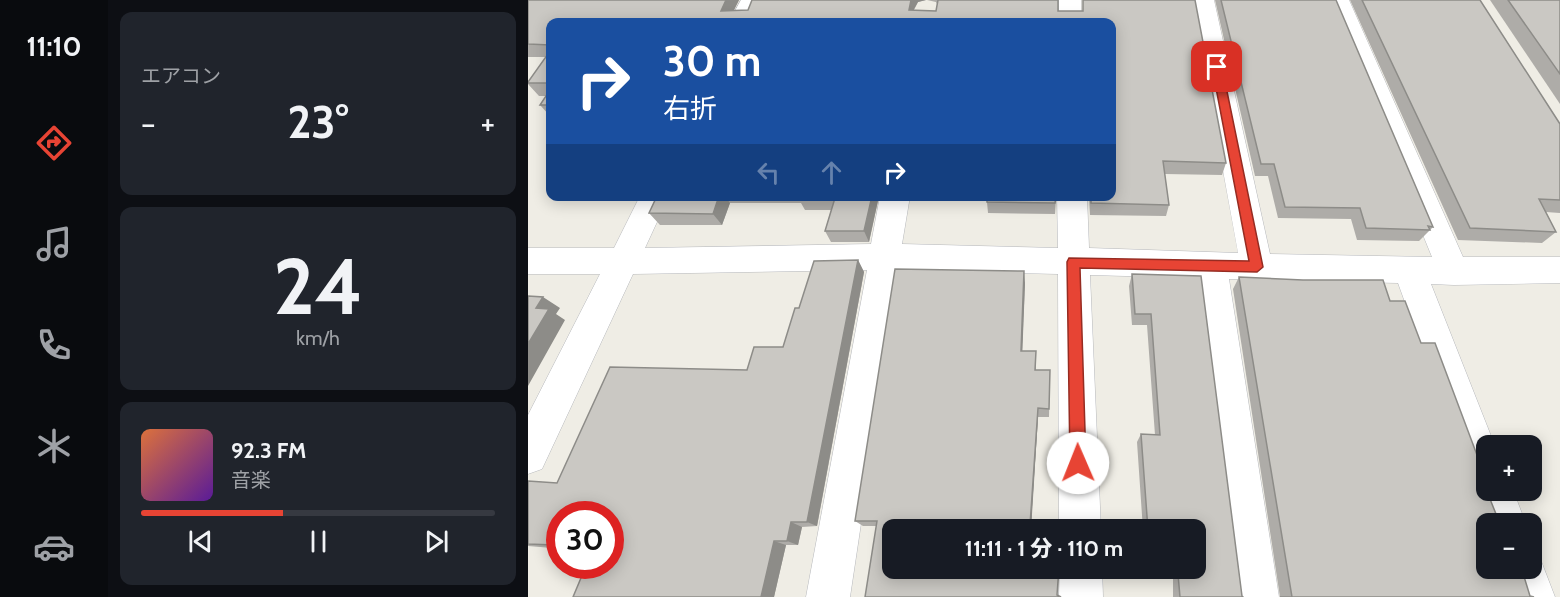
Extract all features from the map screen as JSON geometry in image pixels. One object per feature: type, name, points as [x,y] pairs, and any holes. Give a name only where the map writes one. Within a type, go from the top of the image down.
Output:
[{"type":"street","points":[[743,18],[752,0]]},
{"type":"street","points":[[1070,0],[1070,18]]},
{"type":"street","points":[[1203,0],[1257,267]]},
{"type":"street","points":[[1338,0],[1454,272]]},
{"type":"street","points":[[528,455],[653,201]]},
{"type":"street","points":[[828,597],[894,201]]},
{"type":"street","points":[[1072,201],[1080,519]]},
{"type":"street","points":[[528,261],[622,263],[884,257],[1454,272],[1560,270]]},
{"type":"street","points":[[1211,266],[1257,597]]},
{"type":"street","points":[[1410,271],[1476,446]]},
{"type":"street","points":[[1081,579],[1082,597]]},
{"type":"street","points":[[1527,579],[1533,597]]},
{"type":"building","points":[[528,0],[726,0],[721,11],[748,10],[752,0],[911,0],[909,10],[936,11],[938,0],[1058,0],[1058,11],[1083,11],[1083,0],[1195,0],[1226,163],[1163,161],[1169,205],[1091,203],[1091,201],[1116,201],[1116,18],[546,18],[546,45],[528,44]]},
{"type":"building","points":[[1221,0],[1336,0],[1433,227],[1428,226],[1430,230],[1366,228],[1360,208],[1285,207],[1274,164],[1261,164]]},
{"type":"building","points":[[1362,0],[1480,0],[1560,124],[1560,200],[1539,199],[1556,232],[1470,228]]},
{"type":"building","points":[[1508,0],[1560,0],[1560,74]]},
{"type":"building","points":[[546,57],[546,83],[528,82]]},
{"type":"building","points":[[546,96],[546,105],[540,105]]},
{"type":"building","points":[[655,201],[717,201],[713,214],[649,213]]},
{"type":"building","points":[[834,201],[871,201],[864,231],[825,231]]},
{"type":"building","points":[[987,201],[1055,201],[1055,203]]},
{"type":"building","points":[[858,260],[807,522],[791,522],[787,541],[774,541],[761,597],[573,597],[581,579],[624,579],[624,501],[546,501],[546,545],[528,544],[528,481],[557,483],[610,367],[747,370],[754,347],[783,347],[795,308],[799,308],[814,261]]},
{"type":"building","points":[[895,269],[1024,271],[1021,351],[1036,351],[1035,370],[1050,370],[1049,409],[1038,408],[1030,519],[882,519],[882,579],[1058,579],[1057,595],[1061,597],[865,597],[877,521],[855,521]]},
{"type":"building","points":[[1132,274],[1201,276],[1243,597],[1180,597],[1178,579],[1206,579],[1206,519],[1147,519],[1141,434],[1160,435],[1151,314],[1135,314]]},
{"type":"building","points":[[1239,277],[1383,280],[1390,301],[1405,301],[1421,343],[1435,343],[1476,452],[1476,501],[1491,501],[1496,513],[1476,513],[1476,579],[1525,579],[1530,596],[1534,597],[1292,597]]},
{"type":"building","points":[[528,296],[543,297],[536,308],[549,309],[528,344]]},
{"type":"route","points":[[1078,463],[1073,262],[1257,267],[1217,67]]}]
